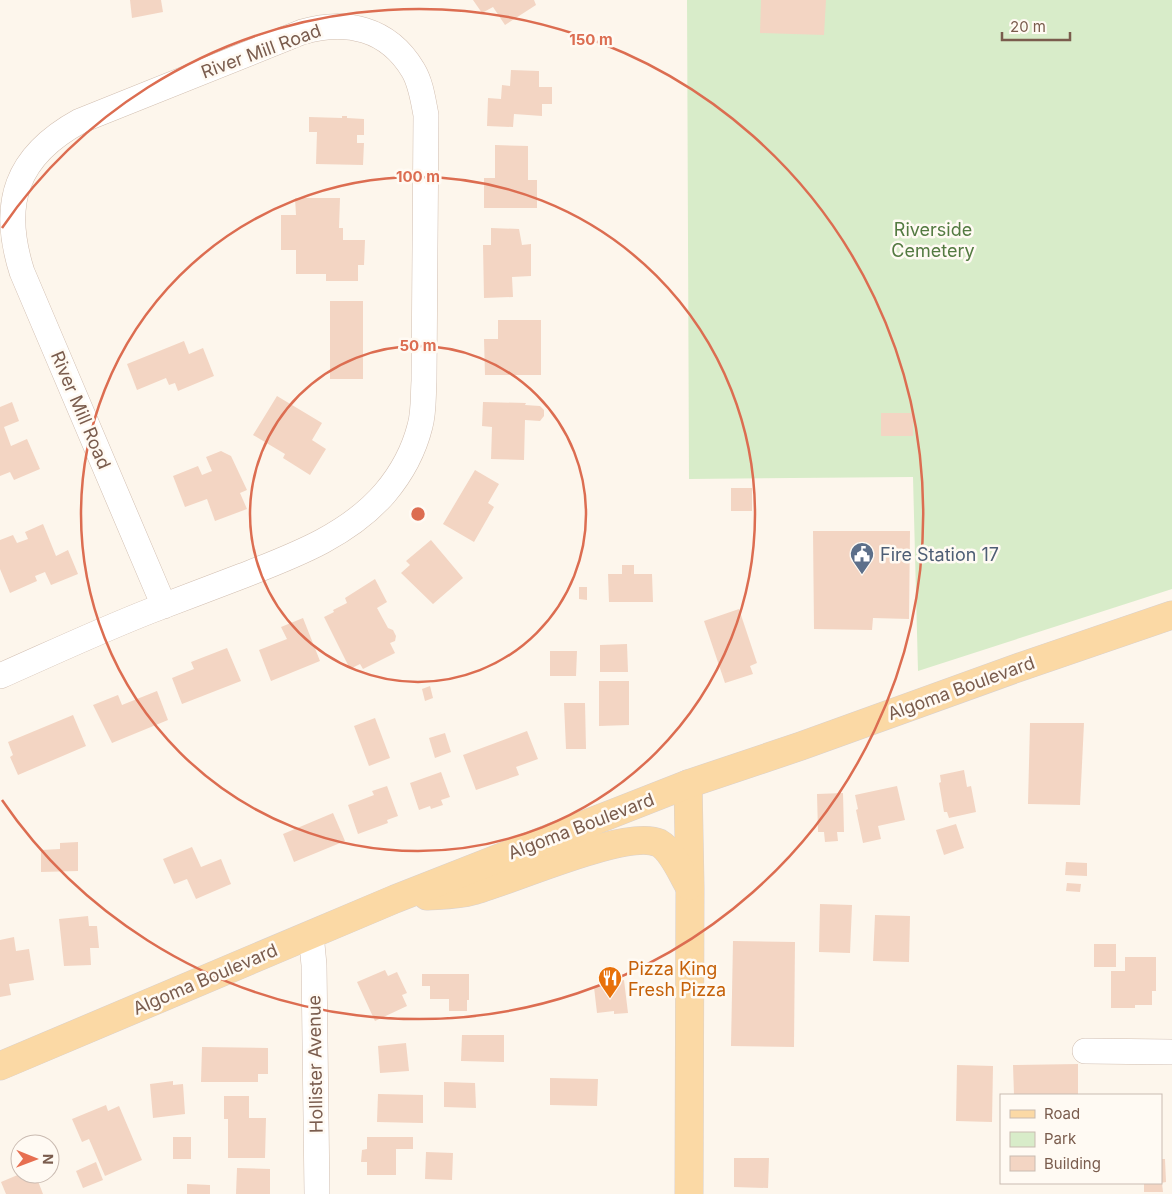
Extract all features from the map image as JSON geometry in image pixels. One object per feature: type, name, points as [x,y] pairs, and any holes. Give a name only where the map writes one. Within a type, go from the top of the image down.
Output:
[{"type":"main road","name":"Algoma Boulevard","points":[[0,1066],[395,899],[688,784],[801,746],[1020,667],[1172,616]]},
{"type":"main road","points":[[688,784],[690,888],[689,1194]]},
{"type":"main road","points":[[395,899],[470,892],[604,846],[641,840],[657,842],[666,848],[690,888]]},
{"type":"street","name":"River Mill Road","points":[[0,676],[164,606],[292,556],[326,539],[354,522],[385,493],[399,474],[416,441],[421,425],[424,381],[426,115],[414,71],[402,54],[386,40],[359,29],[347,26],[328,26],[302,32],[80,121],[62,131],[32,159],[22,174],[16,190],[12,208],[12,229],[14,249],[22,272],[164,606]]},
{"type":"street","name":"Hollister Avenue","points":[[311,934],[314,965],[317,1194]]},
{"type":"street","points":[[1085,1051],[1172,1052]]},
{"type":"green space","name":"Riverside Cemetery","points":[[687,0],[1172,0],[1172,589],[918,671],[913,477],[689,479]]},
{"type":"building","points":[[130,0],[161,0],[163,12],[132,18]]},
{"type":"building","points":[[473,0],[534,0],[536,5],[505,25],[493,7],[482,13]]},
{"type":"building","points":[[761,0],[826,0],[824,35],[760,33]]},
{"type":"building","points":[[511,70],[539,71],[539,87],[552,87],[552,104],[542,104],[542,116],[514,114],[513,127],[487,126],[488,98],[501,99],[502,85],[510,86]]},
{"type":"building","points":[[342,116],[364,119],[364,135],[357,135],[357,143],[364,143],[363,165],[316,164],[317,132],[309,132],[309,117],[342,118]]},
{"type":"building","points":[[495,145],[528,146],[528,180],[537,180],[537,208],[484,208],[484,178],[495,178]]},
{"type":"building","points":[[295,198],[340,198],[339,228],[343,228],[343,240],[365,240],[364,265],[358,265],[358,281],[326,281],[326,274],[296,274],[296,250],[281,250],[281,215],[296,215]]},
{"type":"building","points":[[491,228],[519,229],[522,245],[531,244],[531,276],[512,277],[513,297],[484,298],[483,245],[491,245]]},
{"type":"building","points":[[330,301],[363,301],[363,379],[330,379]]},
{"type":"building","points":[[498,320],[541,320],[541,375],[485,375],[484,339],[498,339]]},
{"type":"building","points":[[184,341],[189,354],[203,348],[214,376],[178,391],[175,383],[169,385],[166,378],[137,390],[127,364]]},
{"type":"building","points":[[277,396],[322,423],[312,440],[326,449],[310,475],[283,458],[285,454],[253,435]]},
{"type":"building","points":[[12,402],[19,421],[4,427],[11,446],[27,439],[40,469],[14,480],[10,472],[0,476],[0,407]]},
{"type":"building","points":[[483,402],[526,403],[525,405],[540,406],[544,410],[544,416],[540,421],[525,420],[524,460],[491,459],[492,427],[482,426]]},
{"type":"building","points":[[881,413],[913,413],[913,436],[881,436]]},
{"type":"building","points":[[221,451],[231,456],[247,490],[240,493],[247,509],[215,521],[207,499],[185,507],[173,476],[198,466],[202,475],[212,471],[206,457]]},
{"type":"building","points":[[475,470],[499,484],[488,503],[494,507],[474,542],[443,524]]},
{"type":"building","points":[[731,488],[752,488],[752,511],[731,511]]},
{"type":"building","points":[[43,524],[56,556],[68,550],[78,574],[51,585],[45,572],[35,576],[37,581],[10,593],[0,569],[0,540],[13,535],[17,543],[28,539],[25,532]]},
{"type":"building","name":"Fire Station 17","points":[[813,531],[910,531],[909,619],[873,618],[872,630],[814,629]]},
{"type":"building","points":[[431,540],[463,578],[433,604],[401,573],[410,565],[406,561]]},
{"type":"building","points":[[622,565],[634,565],[634,574],[652,574],[653,602],[609,602],[608,574],[622,574]]},
{"type":"building","points":[[375,579],[387,602],[377,608],[388,628],[393,630],[396,636],[395,641],[390,643],[395,653],[363,669],[360,664],[350,669],[324,617],[347,603],[345,598]]},
{"type":"building","points":[[579,587],[587,587],[587,600],[579,599]]},
{"type":"building","points":[[739,609],[757,663],[750,666],[753,674],[725,683],[704,621]]},
{"type":"building","points":[[303,618],[320,661],[271,681],[259,650],[287,639],[281,627]]},
{"type":"building","points":[[627,644],[628,672],[600,672],[600,645]]},
{"type":"building","points":[[227,648],[241,681],[182,704],[172,678],[194,669],[191,662]]},
{"type":"building","points":[[550,651],[577,651],[576,676],[550,676]]},
{"type":"building","points":[[599,681],[629,681],[629,725],[599,726]]},
{"type":"building","points":[[430,686],[433,698],[425,701],[422,689]]},
{"type":"building","points":[[157,691],[168,720],[112,743],[93,705],[118,695],[122,705]]},
{"type":"building","points":[[564,703],[585,703],[586,749],[566,749]]},
{"type":"building","points":[[73,715],[86,746],[18,775],[10,757],[13,755],[8,742]]},
{"type":"building","points":[[375,718],[390,758],[369,766],[354,726]]},
{"type":"building","points":[[1030,723],[1084,723],[1080,805],[1028,804]]},
{"type":"building","points":[[527,731],[538,759],[516,767],[519,775],[476,790],[463,755]]},
{"type":"building","points":[[445,733],[451,752],[435,758],[429,738]]},
{"type":"building","points":[[964,770],[967,787],[971,786],[976,812],[949,818],[947,812],[944,812],[939,783],[941,782],[940,775]]},
{"type":"building","points":[[441,772],[450,797],[441,800],[443,805],[431,809],[430,806],[419,810],[410,783]]},
{"type":"building","points":[[387,786],[398,816],[387,820],[388,823],[358,834],[348,805],[374,795],[372,791]]},
{"type":"building","points":[[897,786],[905,820],[878,826],[881,839],[863,843],[855,795]]},
{"type":"building","points":[[843,793],[844,832],[837,832],[838,841],[825,842],[824,832],[818,832],[817,794]]},
{"type":"building","points":[[333,813],[345,841],[294,862],[283,834]]},
{"type":"building","points":[[956,824],[964,848],[944,855],[936,830]]},
{"type":"building","points":[[78,842],[78,871],[41,872],[41,850],[60,849],[60,843]]},
{"type":"building","points":[[192,847],[201,867],[221,859],[231,884],[196,899],[187,879],[174,884],[163,859]]},
{"type":"building","points":[[1066,862],[1087,863],[1087,876],[1065,875]]},
{"type":"building","points":[[1067,883],[1081,884],[1080,892],[1066,891]]},
{"type":"building","points":[[820,904],[852,905],[850,953],[819,952]]},
{"type":"building","points":[[875,915],[910,916],[909,962],[873,961]]},
{"type":"building","points":[[88,916],[89,926],[97,926],[99,948],[90,948],[91,965],[64,966],[59,919]]},
{"type":"building","points":[[14,937],[16,951],[29,949],[34,980],[9,984],[11,995],[0,997],[0,940]]},
{"type":"building","points":[[733,941],[795,942],[794,1047],[731,1046]]},
{"type":"building","points":[[1094,944],[1116,944],[1116,967],[1094,967]]},
{"type":"building","points":[[1125,957],[1156,957],[1156,991],[1152,991],[1152,1005],[1135,1005],[1135,1008],[1111,1008],[1111,971],[1125,971]]},
{"type":"building","points":[[385,970],[388,976],[397,972],[407,993],[402,995],[407,1006],[375,1021],[357,982]]},
{"type":"building","points":[[422,974],[469,974],[467,1011],[449,1011],[449,999],[430,999],[430,986],[422,986]]},
{"type":"building","name":"Pizza King Fresh Pizza","points":[[624,980],[628,1013],[614,1014],[614,1011],[597,1013],[594,987],[611,985],[611,982]]},
{"type":"building","points":[[462,1035],[504,1035],[504,1062],[461,1061]]},
{"type":"building","points":[[406,1043],[409,1071],[380,1073],[378,1046]]},
{"type":"building","points":[[202,1047],[268,1048],[268,1074],[258,1074],[258,1082],[201,1082]]},
{"type":"building","points":[[1078,1064],[1078,1094],[1014,1094],[1013,1065]]},
{"type":"building","points":[[957,1065],[993,1066],[992,1122],[956,1121]]},
{"type":"building","points":[[550,1078],[598,1079],[597,1106],[550,1105]]},
{"type":"building","points":[[173,1081],[173,1085],[183,1084],[185,1114],[153,1118],[150,1084]]},
{"type":"building","points":[[444,1082],[475,1083],[476,1108],[444,1107]]},
{"type":"building","points":[[378,1094],[423,1095],[423,1123],[377,1122]]},
{"type":"building","points":[[224,1096],[249,1096],[249,1118],[266,1118],[265,1158],[228,1158],[228,1119],[224,1119]]},
{"type":"building","points":[[106,1105],[108,1111],[119,1106],[142,1160],[105,1176],[89,1139],[82,1142],[72,1119]]},
{"type":"building","points":[[173,1137],[191,1137],[191,1159],[173,1159]]},
{"type":"building","points":[[367,1137],[413,1137],[413,1149],[396,1149],[396,1175],[367,1175],[367,1162],[361,1162],[362,1150],[367,1149]]},
{"type":"building","points":[[426,1152],[453,1153],[452,1180],[425,1179]]},
{"type":"building","points":[[734,1158],[769,1158],[768,1188],[734,1187]]},
{"type":"building","points":[[1162,1159],[1165,1159],[1166,1182],[1162,1183]]},
{"type":"building","points":[[96,1162],[103,1180],[83,1188],[76,1171]]},
{"type":"building","points":[[237,1168],[270,1169],[270,1194],[236,1194]]},
{"type":"building","points":[[10,1178],[10,1184],[39,1184],[43,1194],[6,1194],[1,1182]]},
{"type":"building","points":[[1162,1183],[1163,1192],[1144,1192],[1144,1184]]},
{"type":"building","points":[[187,1184],[210,1185],[210,1194],[187,1194]]},
{"type":"place","name":"Fire Station 17","points":[[862,575]]},
{"type":"place","name":"Pizza King Fresh Pizza","points":[[610,999]]}]
